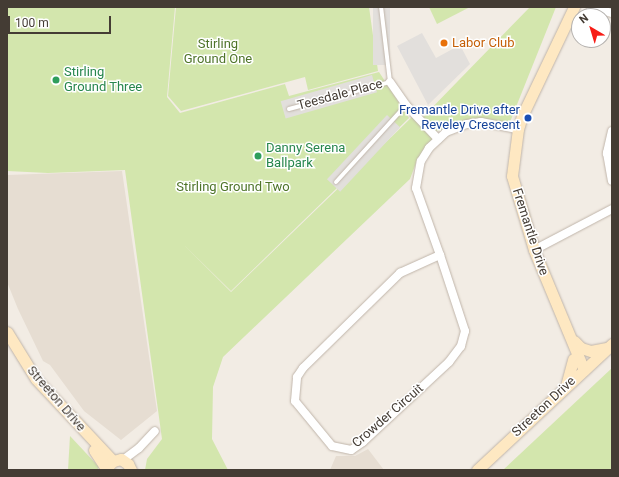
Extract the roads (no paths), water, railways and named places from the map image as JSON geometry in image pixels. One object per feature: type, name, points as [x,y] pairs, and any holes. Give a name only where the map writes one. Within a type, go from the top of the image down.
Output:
[{"type":"main road","name":"Fremantle Drive","points":[[574,7],[518,129],[512,176],[534,250],[563,323],[572,339],[582,372]]},
{"type":"main road","name":"Fremantle Drive","points":[[563,323],[562,330],[573,359],[582,372]]},
{"type":"main road","name":"Streeton Drive","points":[[7,332],[33,376],[112,465]]},
{"type":"main road","points":[[572,339],[584,350],[597,351],[610,346]]},
{"type":"main road","name":"Streeton Drive","points":[[7,341],[34,386],[99,456],[112,465]]},
{"type":"main road","name":"Streeton Drive","points":[[477,470],[610,346]]},
{"type":"main road","points":[[565,388],[573,359]]},
{"type":"main road","points":[[112,465],[131,470]]},
{"type":"street","points":[[591,7],[612,13]]},
{"type":"street","name":"Teesdale Place","points":[[390,82],[406,105],[438,139]]},
{"type":"street","name":"Crowder Circuit","points":[[440,255],[400,273],[303,368],[297,377],[295,401],[332,446],[351,450],[363,442],[449,362],[461,346],[466,331],[440,255],[416,188],[421,161],[438,139],[456,128],[481,122],[518,129]]},
{"type":"street","points":[[612,131],[608,153],[608,171],[612,181]]},
{"type":"street","points":[[534,250],[612,209]]},
{"type":"street","points":[[112,465],[139,448],[154,431]]},
{"type":"street","points":[[131,470],[139,448]]},
{"type":"lane","name":"Teesdale Place","points":[[289,109],[390,82],[381,7]]},
{"type":"lane","points":[[336,182],[406,105]]},
{"type":"place","name":"Labor Club","points":[[444,43]]},
{"type":"place","name":"Stirling Ground Three","points":[[56,80]]},
{"type":"place","name":"Fremantle Drive after Reveley Crescent","points":[[528,118]]},
{"type":"place","name":"Danny Serena Ballpark","points":[[258,156]]},
{"type":"park label","name":"Stirling Ground One","points":[[218,52]]},
{"type":"park label","name":"Stirling Ground Two","points":[[233,187]]}]
